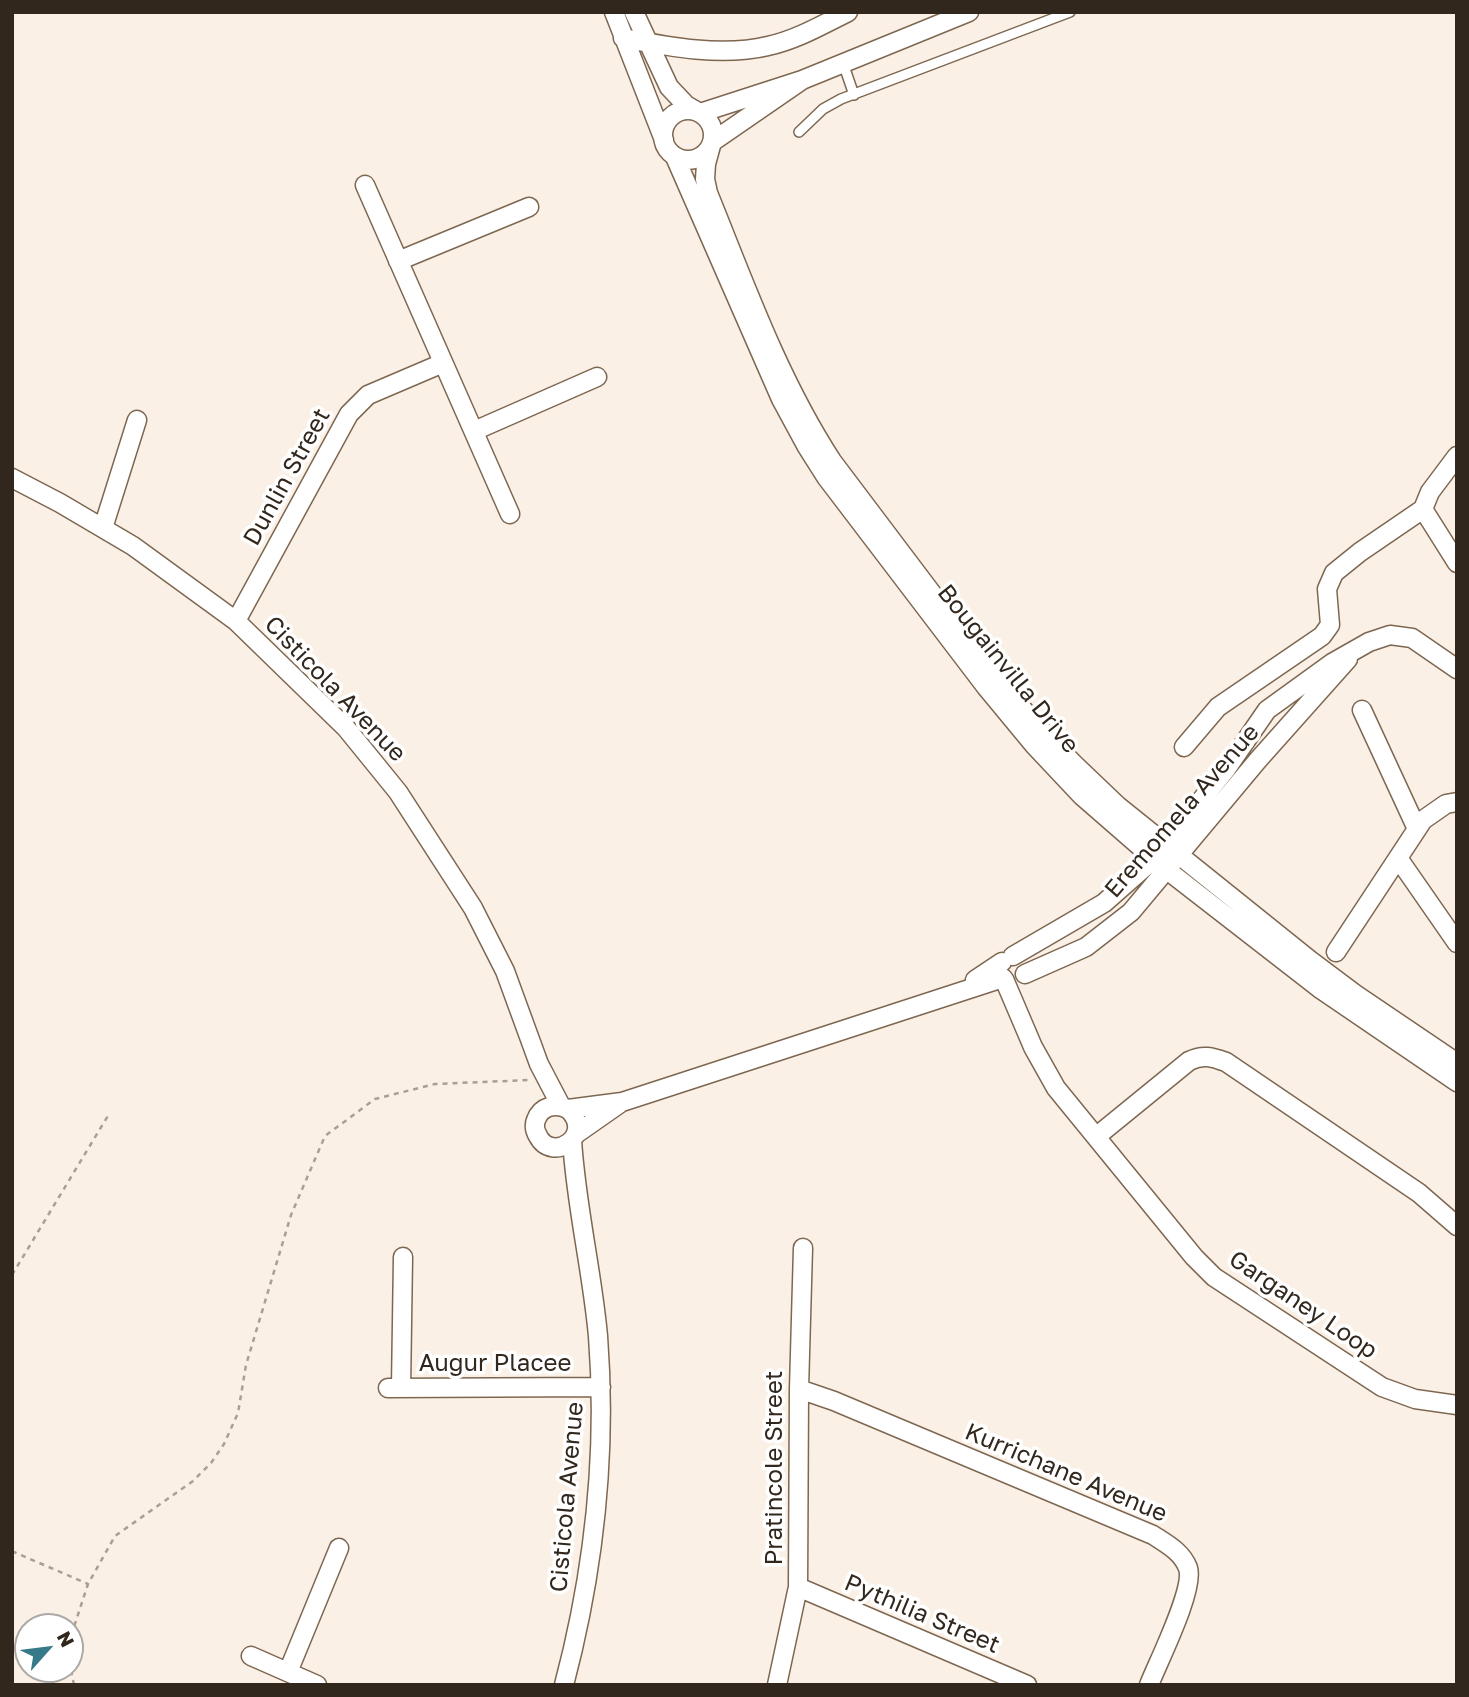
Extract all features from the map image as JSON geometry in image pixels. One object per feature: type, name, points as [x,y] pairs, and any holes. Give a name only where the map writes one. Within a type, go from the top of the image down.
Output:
[{"type":"street","name":"Bougainvilla Drive","points":[[614,12],[664,140],[675,158],[782,399],[807,447],[852,499],[989,680],[1034,745],[1082,796],[1333,978],[1457,1063]]},
{"type":"street","points":[[634,12],[646,42],[676,97],[711,125],[712,142]]},
{"type":"street","points":[[624,38],[715,51],[768,47],[809,32],[848,12]]},
{"type":"street","points":[[664,140],[666,125],[676,113],[691,110],[699,113],[802,80],[969,12]]},
{"type":"street","points":[[675,158],[697,158],[708,150],[712,142],[802,80]]},
{"type":"street","name":"Bougainvilla Drive","points":[[712,142],[706,171],[708,193],[758,318],[789,385],[852,499]]},
{"type":"street","points":[[365,185],[510,513]]},
{"type":"street","points":[[398,261],[529,207]]},
{"type":"street","name":"Dunlin Street","points":[[236,621],[349,414],[368,395],[443,363]]},
{"type":"street","points":[[474,431],[597,377]]},
{"type":"street","points":[[103,528],[137,420]]},
{"type":"street","points":[[1184,747],[1218,707],[1322,636],[1330,625],[1327,589],[1334,573],[1423,509],[1430,492],[1457,456]]},
{"type":"street","name":"Cisticola Avenue","points":[[12,478],[133,546],[236,621],[345,728],[398,792],[473,908],[505,971],[539,1072],[541,1111]]},
{"type":"street","points":[[1423,509],[1457,563]]},
{"type":"street","name":"Eremomela Avenue","points":[[1005,969],[1010,982],[1064,959],[1086,947],[1131,912],[1267,710],[1317,673],[1381,637],[1403,636],[1424,645],[1457,669]]},
{"type":"street","name":"Eremomela Avenue","points":[[564,1107],[622,1102],[961,990],[1005,969],[1167,857],[1355,651]]},
{"type":"street","points":[[1362,710],[1417,829]]},
{"type":"street","points":[[1336,952],[1423,820],[1446,804],[1457,802]]},
{"type":"street","name":"Bougainvilla Drive","points":[[1167,857],[1319,988],[1457,1082]]},
{"type":"street","points":[[1398,858],[1457,943]]},
{"type":"street","points":[[1091,912],[1105,933]]},
{"type":"street","name":"Garganey Loop","points":[[1005,969],[1045,1071],[1056,1088],[1195,1257],[1223,1285],[1382,1387],[1415,1399],[1457,1405]]},
{"type":"street","name":"Garganey Loop","points":[[1021,1013],[1024,976]]},
{"type":"street","points":[[1097,1136],[1189,1060],[1198,1056],[1212,1057],[1226,1062],[1385,1169],[1427,1199],[1457,1226]]},
{"type":"street","name":"Cisticola Avenue","points":[[539,1072],[564,1107]]},
{"type":"street","name":"Eremomela Avenue","points":[[574,1137],[622,1102]]},
{"type":"street","points":[[548,1107],[564,1107],[576,1120],[574,1137],[566,1145],[552,1147],[539,1139],[535,1125],[541,1111],[548,1107]]},
{"type":"street","name":"Cisticola Avenue","points":[[564,1685],[577,1634],[591,1558],[599,1472],[601,1387],[588,1256],[575,1187],[574,1137]]},
{"type":"street","name":"Cisticola Avenue","points":[[552,1147],[575,1187]]},
{"type":"street","name":"Pratincole Street","points":[[777,1685],[798,1587],[803,1248]]},
{"type":"street","name":"Augur Placee","points":[[403,1257],[394,1388],[601,1387]]},
{"type":"street","name":"Kurrichane Avenue","points":[[799,1389],[1153,1535],[1181,1555],[1190,1575],[1188,1585],[1149,1685]]},
{"type":"street","points":[[288,1672],[339,1548]]},
{"type":"street","name":"Pythilia Street","points":[[798,1587],[1027,1685]]},
{"type":"street","points":[[251,1656],[317,1685]]},
{"type":"lane","points":[[799,132],[823,109],[854,95],[1056,15],[1070,12]]},
{"type":"lane","points":[[843,63],[854,95]]},
{"type":"path","points":[[74,1685],[70,1665],[71,1636],[88,1584],[114,1536],[193,1481],[211,1463],[224,1444],[238,1413],[246,1366],[291,1215],[325,1136],[375,1099],[435,1084],[539,1072]]},
{"type":"path","points":[[12,1275],[109,1114]]},
{"type":"path","points":[[13,1552],[88,1584]]}]
